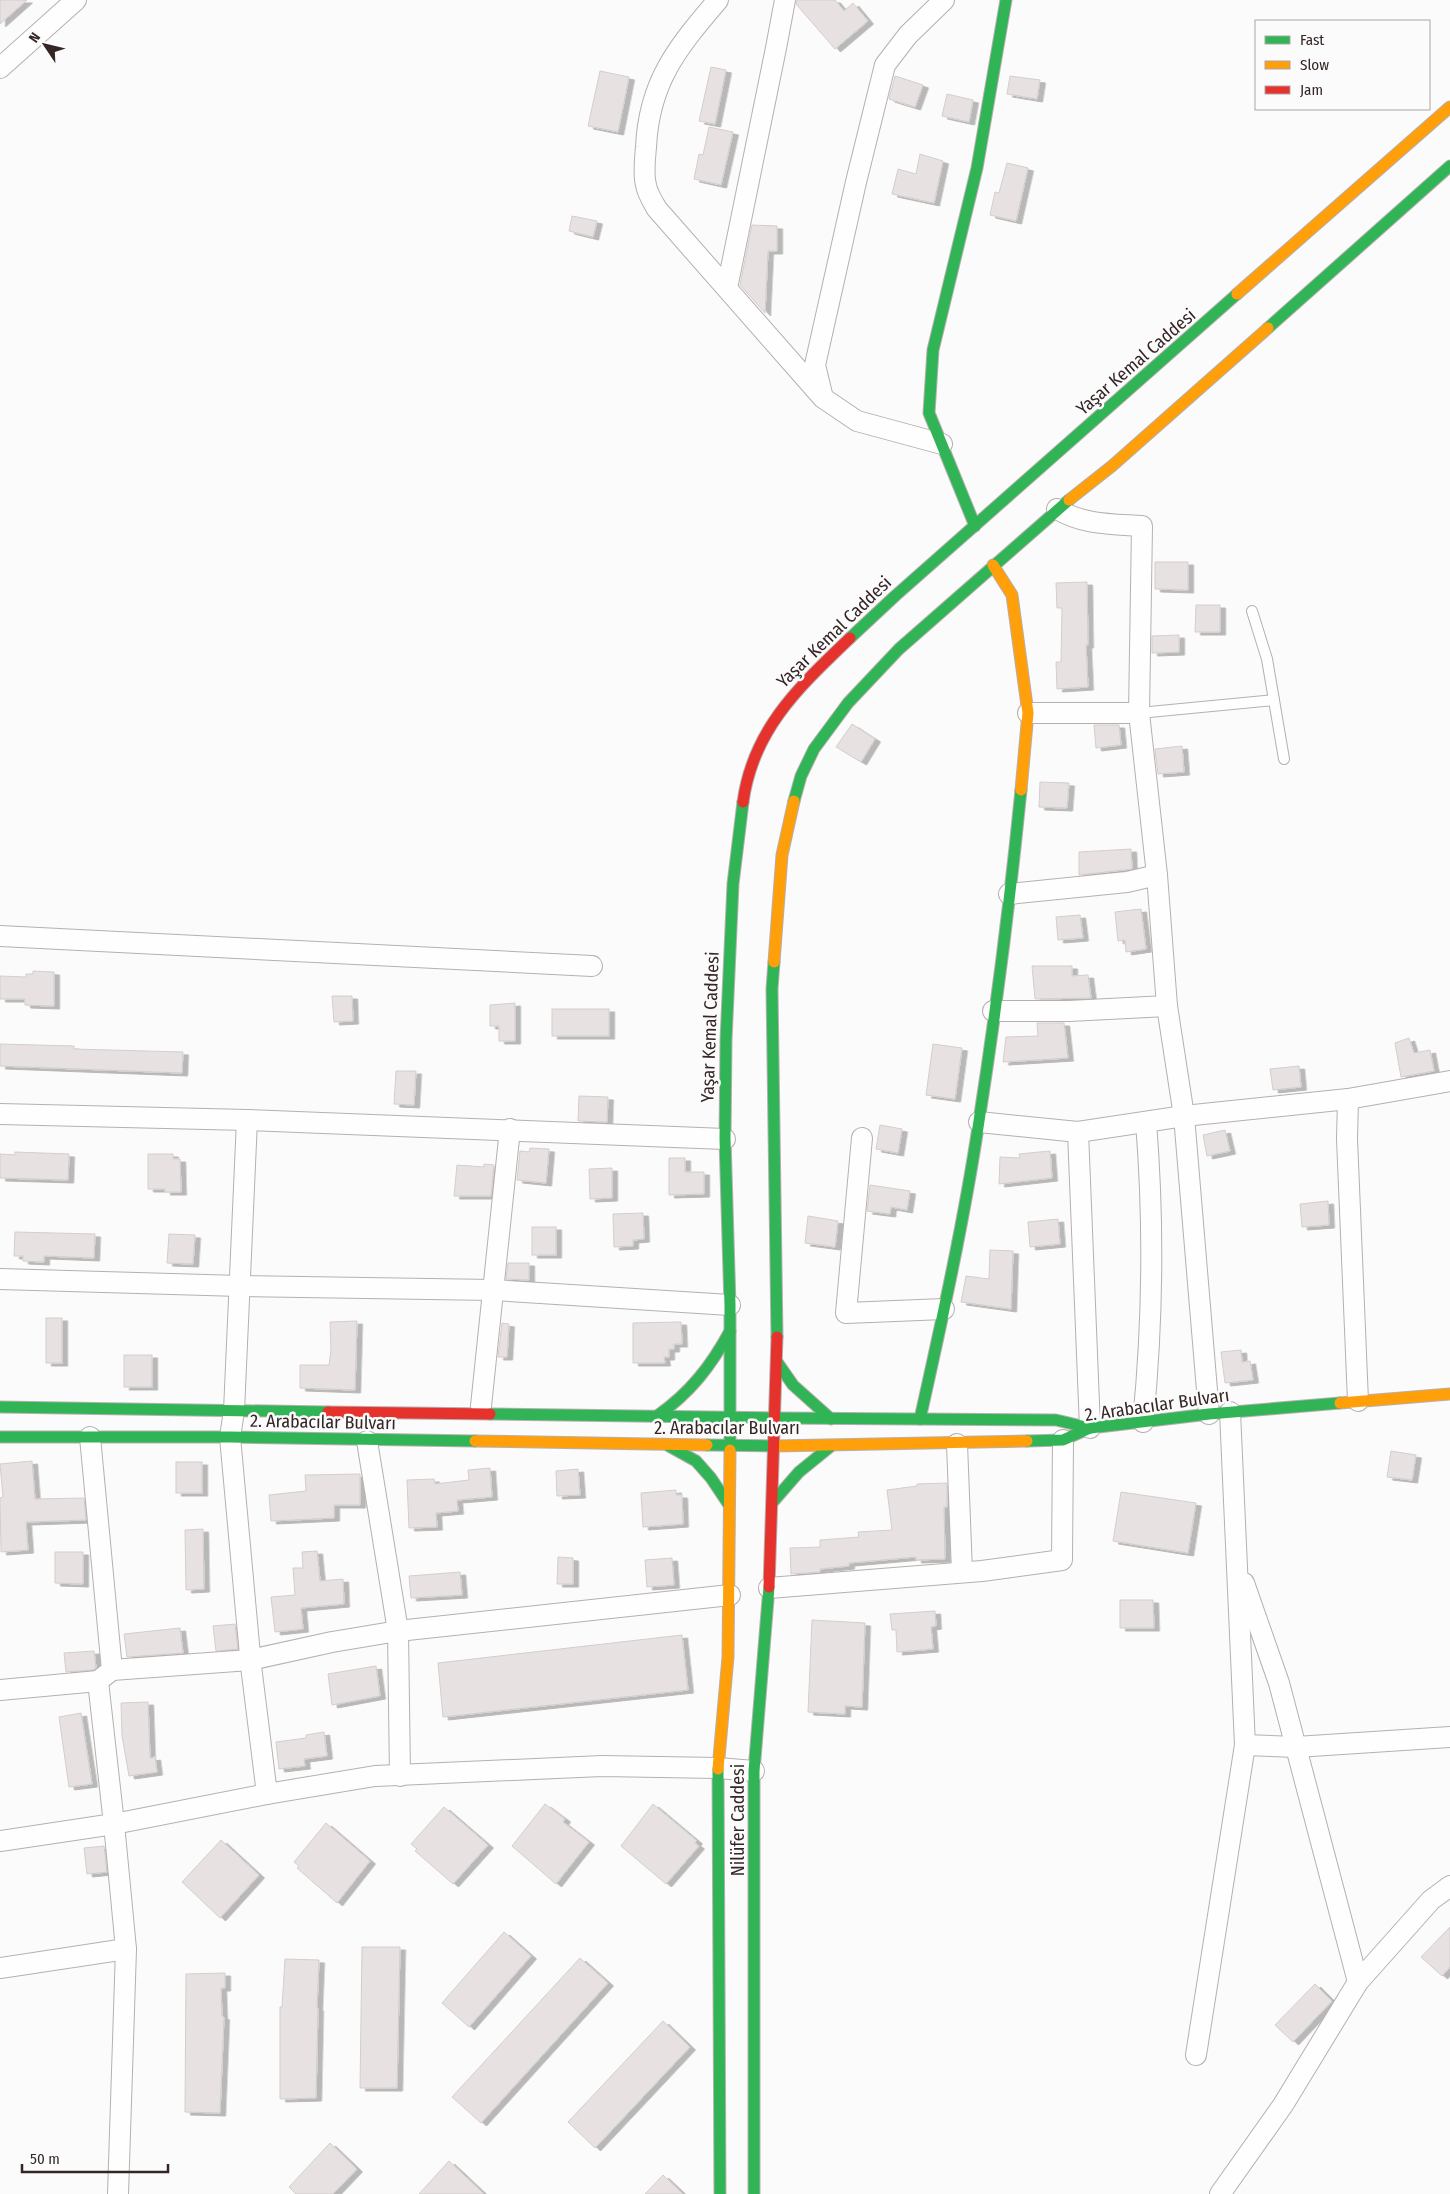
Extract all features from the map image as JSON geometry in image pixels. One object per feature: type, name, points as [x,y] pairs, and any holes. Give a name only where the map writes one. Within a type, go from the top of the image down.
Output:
[{"type":"main road","points":[[975,526],[929,412],[933,350],[977,168],[1006,0]]},
{"type":"main road","name":"Yaşar Kemal Caddesi","points":[[720,2194],[718,1768],[728,1657],[730,1595],[730,1305],[725,1139],[726,1040],[733,884],[743,800],[752,762],[772,722],[802,684],[895,596],[1450,107]]},
{"type":"main road","points":[[774,1446],[777,1362],[772,989],[782,855],[791,811],[801,776],[814,749],[848,703],[898,649],[1057,509],[1112,466],[1450,166]]},
{"type":"main road","points":[[920,1419],[944,1309],[979,1122],[1009,894],[1028,713],[1012,595],[993,565]]},
{"type":"main road","points":[[657,1416],[680,1400],[699,1381],[715,1360],[730,1331]]},
{"type":"main road","points":[[777,1362],[793,1385],[831,1419]]},
{"type":"main road","name":"2. Arabacılar Bulvarı","points":[[0,1437],[230,1437],[367,1441],[729,1446],[957,1444],[1063,1440],[1090,1428],[1230,1412],[1450,1394]]},
{"type":"main road","points":[[0,1407],[729,1416],[831,1419],[1056,1420],[1090,1428]]},
{"type":"main road","points":[[668,1445],[696,1461],[729,1505]]},
{"type":"main road","name":"Nilüfer Caddesi","points":[[754,2194],[754,1771],[769,1588],[774,1446]]},
{"type":"main road","points":[[772,1503],[789,1479],[806,1462],[831,1446]]},
{"type":"street","points":[[0,68],[76,0]]},
{"type":"street","points":[[718,0],[689,34],[662,76],[653,99],[647,121],[646,185],[657,209],[823,398],[857,422],[942,444]]},
{"type":"street","points":[[727,288],[785,0]]},
{"type":"street","points":[[823,398],[815,366],[856,182],[885,65],[908,36],[944,0]]},
{"type":"street","points":[[1057,509],[1070,517],[1086,522],[1142,526],[1140,714],[1157,875],[1167,1006],[1184,1116],[1209,1414]]},
{"type":"street","points":[[1028,713],[1140,714]]},
{"type":"street","points":[[1009,894],[1127,882],[1157,875]]},
{"type":"street","points":[[0,936],[592,966]]},
{"type":"street","points":[[993,1011],[1069,1011],[1167,1006]]},
{"type":"street","points":[[979,1122],[1078,1132],[1184,1116],[1348,1099],[1450,1081]]},
{"type":"street","points":[[1348,1099],[1347,1139],[1358,1401]]},
{"type":"street","points":[[0,1114],[510,1129],[725,1139]]},
{"type":"street","points":[[247,1120],[234,1411],[230,1437],[250,1660],[267,1794]]},
{"type":"street","points":[[1144,1422],[1152,1284],[1151,1187],[1146,1122]]},
{"type":"street","points":[[481,1406],[510,1129]]},
{"type":"street","points":[[1078,1132],[1090,1428]]},
{"type":"street","points":[[862,1138],[846,1313],[944,1309]]},
{"type":"street","points":[[0,1279],[240,1286],[493,1290],[730,1305]]},
{"type":"street","points":[[1196,2055],[1245,1745],[1230,1412]]},
{"type":"street","points":[[90,1437],[114,1824],[126,1949],[118,2194]]},
{"type":"street","points":[[769,1588],[962,1572],[1062,1560],[1063,1440]]},
{"type":"street","points":[[367,1441],[398,1631],[400,1776]]},
{"type":"street","points":[[957,1444],[962,1572]]},
{"type":"street","points":[[1237,1562],[1279,1683],[1358,1982]]},
{"type":"street","points":[[0,1690],[250,1660],[332,1642],[398,1631],[730,1595]]},
{"type":"street","points":[[1245,1745],[1296,1747],[1450,1737]]},
{"type":"street","points":[[0,1842],[114,1824],[267,1794],[375,1776],[602,1766],[718,1768],[754,1771]]},
{"type":"street","points":[[1220,2194],[1283,2105],[1358,1982],[1431,1900],[1450,1886]]},
{"type":"street","points":[[0,1968],[126,1949]]},
{"type":"lane","points":[[1252,611],[1267,658],[1284,759]]},
{"type":"lane","points":[[1140,714],[1274,700]]},
{"type":"building","points":[[0,0],[27,0],[0,24]]},
{"type":"building","points":[[797,0],[835,0],[844,11],[853,3],[868,21],[835,49],[796,4]]},
{"type":"building","points":[[711,67],[726,70],[715,124],[699,121]]},
{"type":"building","points":[[600,71],[629,77],[618,132],[588,126]]},
{"type":"building","points":[[895,76],[923,85],[915,107],[889,99]]},
{"type":"building","points":[[1010,76],[1040,80],[1037,99],[1007,94]]},
{"type":"building","points":[[947,94],[973,100],[969,122],[942,116]]},
{"type":"building","points":[[709,127],[733,132],[721,185],[694,179],[699,154],[703,155]]},
{"type":"building","points":[[920,154],[943,161],[934,203],[892,194],[898,169],[916,174]]},
{"type":"building","points":[[1007,163],[1028,168],[1016,221],[990,215],[995,192],[999,193]]},
{"type":"building","points":[[572,216],[597,221],[593,237],[569,231]]},
{"type":"building","points":[[752,225],[777,226],[777,251],[768,251],[765,313],[740,285]]},
{"type":"building","points":[[1155,562],[1188,562],[1188,590],[1155,589]]},
{"type":"building","points":[[1087,582],[1088,645],[1086,645],[1088,687],[1057,689],[1056,662],[1061,662],[1062,608],[1057,608],[1056,583]]},
{"type":"building","points":[[1196,605],[1220,605],[1220,632],[1195,632]]},
{"type":"building","points":[[1179,635],[1179,652],[1152,653],[1152,636]]},
{"type":"building","points":[[852,724],[875,739],[861,762],[836,747]]},
{"type":"building","points":[[1094,725],[1119,725],[1121,745],[1096,748]]},
{"type":"building","points":[[1182,746],[1184,772],[1158,774],[1155,749]]},
{"type":"building","points":[[1040,782],[1069,783],[1067,808],[1039,807]]},
{"type":"building","points":[[1131,849],[1132,869],[1079,875],[1079,852]]},
{"type":"building","points":[[1141,909],[1146,949],[1126,952],[1125,940],[1118,941],[1115,912]]},
{"type":"building","points":[[1080,915],[1083,938],[1058,940],[1056,917]]},
{"type":"building","points":[[1032,966],[1072,966],[1072,976],[1088,975],[1091,998],[1035,999]]},
{"type":"building","points":[[33,971],[54,972],[54,1006],[25,1005],[25,999],[0,999],[0,976],[26,977],[26,974],[33,974]]},
{"type":"building","points":[[332,996],[352,996],[353,1021],[334,1022]]},
{"type":"building","points":[[515,1003],[515,1041],[499,1041],[499,1026],[490,1026],[490,1005]]},
{"type":"building","points":[[552,1009],[609,1009],[609,1036],[552,1036]]},
{"type":"building","points":[[1037,1023],[1064,1023],[1068,1058],[1003,1062],[1006,1037],[1038,1036]]},
{"type":"building","points":[[1409,1038],[1414,1053],[1430,1050],[1434,1071],[1401,1077],[1395,1043]]},
{"type":"building","points":[[0,1044],[74,1046],[74,1049],[183,1052],[182,1073],[0,1066]]},
{"type":"building","points":[[933,1044],[962,1048],[955,1099],[926,1095]]},
{"type":"building","points":[[1299,1066],[1301,1087],[1273,1090],[1270,1069]]},
{"type":"building","points":[[396,1071],[416,1071],[414,1105],[394,1104]]},
{"type":"building","points":[[579,1096],[608,1097],[607,1122],[578,1121]]},
{"type":"building","points":[[880,1125],[902,1129],[898,1153],[876,1149]]},
{"type":"building","points":[[1225,1130],[1230,1151],[1207,1156],[1203,1135]]},
{"type":"building","points":[[530,1148],[549,1149],[546,1183],[517,1180],[520,1151],[529,1152]]},
{"type":"building","points":[[1050,1151],[1052,1178],[999,1184],[1000,1157],[1020,1158],[1019,1154]]},
{"type":"building","points":[[15,1152],[69,1154],[68,1180],[0,1178],[0,1154],[15,1155]]},
{"type":"building","points":[[148,1154],[173,1154],[173,1159],[180,1159],[181,1192],[165,1192],[165,1189],[148,1189]]},
{"type":"building","points":[[669,1158],[685,1158],[685,1172],[704,1172],[704,1194],[669,1195]]},
{"type":"building","points":[[484,1164],[494,1165],[491,1196],[454,1196],[457,1165],[484,1167]]},
{"type":"building","points":[[612,1168],[612,1198],[590,1199],[589,1169]]},
{"type":"building","points":[[870,1185],[910,1191],[907,1210],[891,1207],[890,1214],[867,1211]]},
{"type":"building","points":[[1328,1201],[1329,1225],[1302,1227],[1300,1204]]},
{"type":"building","points":[[643,1213],[644,1239],[633,1240],[633,1246],[614,1247],[613,1214]]},
{"type":"building","points":[[808,1216],[838,1221],[835,1247],[805,1243]]},
{"type":"building","points":[[1058,1219],[1060,1244],[1030,1247],[1028,1222]]},
{"type":"building","points":[[532,1227],[556,1227],[556,1255],[532,1255]]},
{"type":"building","points":[[15,1232],[95,1234],[94,1258],[44,1256],[44,1262],[23,1261],[23,1256],[14,1256]]},
{"type":"building","points":[[169,1234],[195,1235],[193,1264],[167,1263]]},
{"type":"building","points":[[990,1250],[1013,1251],[1011,1309],[961,1302],[966,1276],[989,1279]]},
{"type":"building","points":[[508,1263],[529,1263],[529,1280],[506,1279]]},
{"type":"building","points":[[46,1318],[62,1318],[62,1363],[46,1363]]},
{"type":"building","points":[[357,1321],[355,1390],[300,1388],[300,1365],[329,1365],[331,1350],[330,1322]]},
{"type":"building","points":[[681,1322],[682,1344],[674,1344],[674,1349],[669,1349],[669,1357],[664,1357],[665,1363],[633,1363],[633,1323]]},
{"type":"building","points":[[502,1323],[509,1324],[507,1357],[498,1357]]},
{"type":"building","points":[[1241,1350],[1242,1362],[1250,1361],[1253,1380],[1225,1383],[1221,1352]]},
{"type":"building","points":[[124,1355],[152,1355],[152,1387],[124,1387]]},
{"type":"building","points":[[1391,1451],[1416,1455],[1412,1480],[1387,1477]]},
{"type":"building","points":[[32,1461],[35,1499],[84,1498],[86,1520],[26,1522],[28,1550],[1,1552],[0,1498],[3,1497],[0,1464]]},
{"type":"building","points":[[176,1462],[202,1462],[202,1493],[176,1493]]},
{"type":"building","points":[[490,1468],[492,1497],[457,1500],[458,1511],[436,1513],[437,1527],[409,1528],[407,1480],[434,1479],[435,1484],[469,1480],[468,1470]]},
{"type":"building","points":[[578,1469],[580,1495],[557,1496],[556,1471]]},
{"type":"building","points":[[360,1474],[360,1505],[334,1505],[334,1518],[271,1521],[269,1495],[306,1491],[305,1475]]},
{"type":"building","points":[[947,1483],[947,1507],[944,1507],[945,1559],[916,1560],[916,1557],[849,1563],[849,1566],[820,1569],[820,1572],[791,1574],[790,1548],[820,1547],[820,1540],[859,1537],[858,1532],[892,1530],[887,1490],[917,1486],[917,1484]]},
{"type":"building","points":[[676,1490],[676,1495],[682,1495],[683,1524],[643,1527],[641,1493]]},
{"type":"building","points":[[1121,1492],[1196,1503],[1188,1553],[1113,1541]]},
{"type":"building","points":[[203,1529],[204,1589],[186,1590],[185,1530]]},
{"type":"building","points":[[317,1551],[320,1581],[343,1579],[344,1604],[301,1608],[303,1629],[275,1632],[271,1597],[295,1595],[293,1568],[303,1568],[302,1552]]},
{"type":"building","points":[[55,1552],[83,1552],[83,1584],[55,1583]]},
{"type":"building","points":[[558,1557],[573,1558],[573,1584],[557,1584]]},
{"type":"building","points":[[672,1558],[674,1585],[647,1587],[645,1560]]},
{"type":"building","points":[[460,1572],[462,1595],[411,1598],[409,1576]]},
{"type":"building","points":[[1120,1600],[1153,1600],[1154,1628],[1120,1628]]},
{"type":"building","points":[[935,1611],[936,1626],[931,1627],[933,1649],[897,1652],[896,1630],[892,1630],[890,1614]]},
{"type":"building","points":[[812,1620],[865,1623],[862,1707],[845,1706],[845,1714],[808,1712]]},
{"type":"building","points":[[235,1624],[238,1649],[216,1651],[213,1626]]},
{"type":"building","points":[[180,1628],[183,1653],[127,1657],[124,1634]]},
{"type":"building","points":[[682,1635],[688,1690],[443,1717],[438,1663]]},
{"type":"building","points":[[94,1651],[96,1668],[93,1670],[66,1672],[64,1653]]},
{"type":"building","points":[[376,1666],[380,1696],[332,1705],[328,1674]]},
{"type":"building","points":[[148,1702],[150,1758],[155,1757],[157,1772],[129,1776],[122,1736],[121,1703]]},
{"type":"building","points":[[81,1713],[92,1784],[69,1787],[59,1717]]},
{"type":"building","points":[[324,1732],[327,1756],[304,1759],[305,1766],[279,1769],[276,1742],[306,1738],[306,1735]]},
{"type":"building","points":[[545,1804],[565,1819],[563,1822],[589,1842],[556,1884],[512,1846]]},
{"type":"building","points":[[653,1804],[697,1841],[695,1843],[699,1846],[666,1884],[621,1846]]},
{"type":"building","points":[[444,1807],[488,1845],[453,1884],[415,1851],[417,1849],[411,1844]]},
{"type":"building","points":[[326,1823],[370,1861],[337,1903],[297,1868],[299,1866],[294,1862]]},
{"type":"building","points":[[221,1840],[259,1875],[220,1918],[182,1882]]},
{"type":"building","points":[[104,1846],[107,1872],[87,1874],[84,1848]]},
{"type":"building","points":[[1450,1927],[1450,1967],[1442,1976],[1421,1957]]},
{"type":"building","points":[[504,1932],[531,1956],[469,2027],[442,2003]]},
{"type":"building","points":[[362,1947],[400,1947],[397,2088],[360,2088]]},
{"type":"building","points":[[580,1958],[608,1983],[481,2123],[452,2097]]},
{"type":"building","points":[[285,1959],[319,1960],[316,2098],[280,2099],[280,2007],[282,2007]]},
{"type":"building","points":[[225,1973],[225,1988],[221,1988],[222,2016],[224,2017],[220,2113],[185,2112],[186,1974]]},
{"type":"building","points":[[1315,1984],[1332,2001],[1293,2042],[1275,2025]]},
{"type":"building","points":[[663,2021],[690,2047],[595,2148],[568,2122]]},
{"type":"building","points":[[330,2143],[357,2169],[333,2194],[296,2194],[289,2187]]},
{"type":"building","points":[[449,2161],[484,2194],[419,2194]]},
{"type":"building","points":[[663,2175],[683,2194],[645,2194]]},
{"type":"traffic: fast","points":[[975,526],[929,413],[933,350],[977,168],[1006,0]]},
{"type":"traffic: fast","points":[[1268,328],[1450,166]]},
{"type":"traffic: fast","points":[[850,638],[1237,294]]},
{"type":"traffic: fast","points":[[794,801],[801,776],[814,749],[848,703],[899,649],[1069,500]]},
{"type":"traffic: fast","points":[[920,1419],[967,1196],[991,1039],[1021,790]]},
{"type":"traffic: fast","points":[[730,1450],[730,1305],[725,1139],[726,1040],[733,884],[743,802]]},
{"type":"traffic: fast","points":[[774,962],[772,989],[777,1337]]},
{"type":"traffic: fast","points":[[657,1416],[680,1398],[699,1378],[730,1331]]},
{"type":"traffic: fast","points":[[777,1362],[793,1385],[831,1419]]},
{"type":"traffic: fast","points":[[1027,1441],[1063,1440],[1090,1428],[1209,1414],[1340,1403]]},
{"type":"traffic: fast","points":[[0,1407],[328,1412]]},
{"type":"traffic: fast","points":[[490,1414],[776,1418]]},
{"type":"traffic: fast","points":[[776,1418],[1056,1420],[1090,1428]]},
{"type":"traffic: fast","points":[[0,1437],[230,1437],[475,1441]]},
{"type":"traffic: fast","points":[[707,1445],[774,1446]]},
{"type":"traffic: fast","points":[[669,1446],[696,1461],[711,1478],[729,1505]]},
{"type":"traffic: fast","points":[[772,1503],[799,1472],[831,1446]]},
{"type":"traffic: fast","points":[[754,2194],[754,1771],[769,1587]]},
{"type":"traffic: fast","points":[[718,1769],[720,2194]]},
{"type":"traffic: slow","points":[[1237,294],[1450,107]]},
{"type":"traffic: slow","points":[[1069,500],[1112,466],[1268,328]]},
{"type":"traffic: slow","points":[[993,565],[1012,595],[1028,713],[1021,790]]},
{"type":"traffic: slow","points":[[774,962],[782,855],[794,801]]},
{"type":"traffic: slow","points":[[1340,1403],[1450,1394]]},
{"type":"traffic: slow","points":[[475,1441],[707,1445]]},
{"type":"traffic: slow","points":[[774,1446],[1027,1441]]},
{"type":"traffic: slow","points":[[718,1769],[728,1657],[730,1450]]},
{"type":"traffic: jam","points":[[743,802],[748,776],[757,752],[781,711],[813,674],[850,638]]},
{"type":"traffic: jam","points":[[769,1587],[777,1337]]},
{"type":"traffic: jam","points":[[328,1412],[490,1414]]}]
